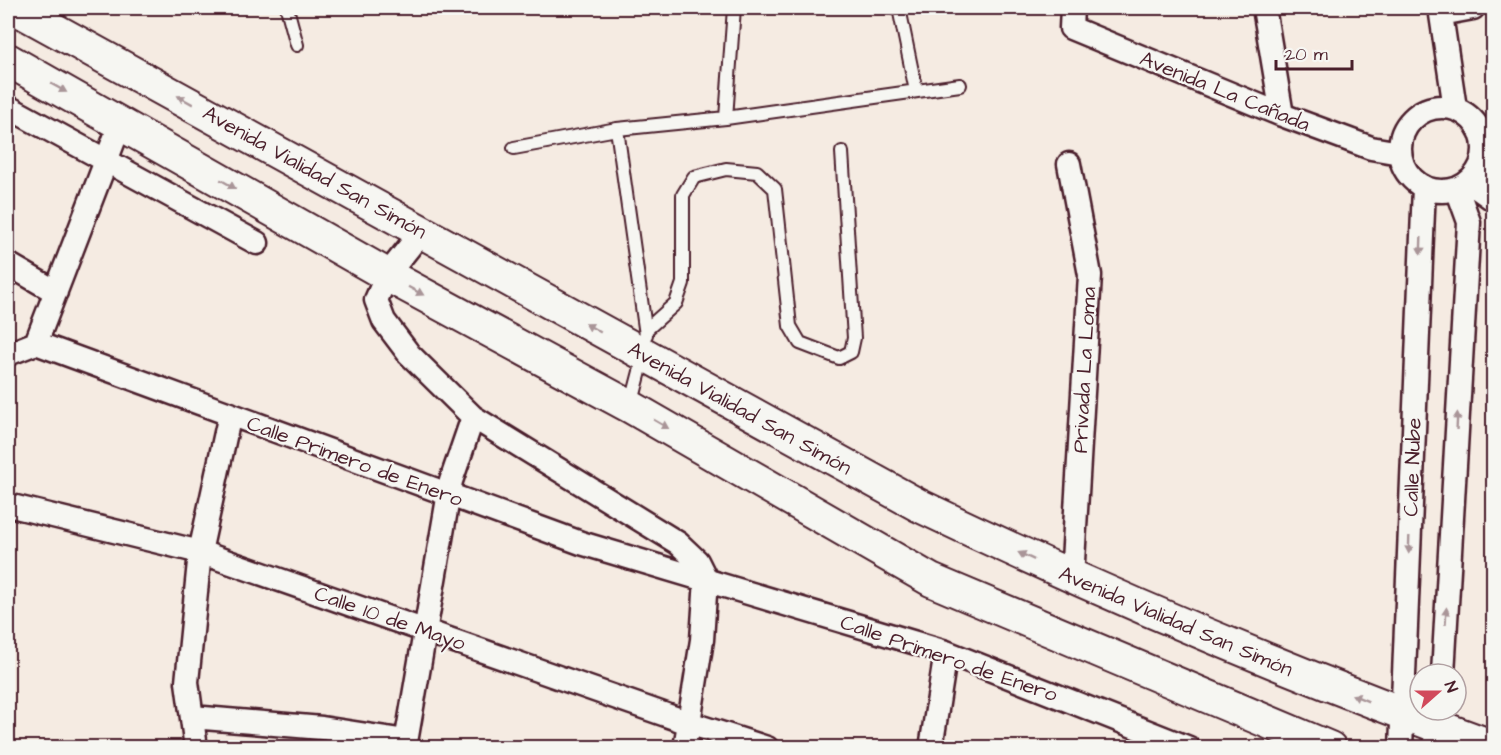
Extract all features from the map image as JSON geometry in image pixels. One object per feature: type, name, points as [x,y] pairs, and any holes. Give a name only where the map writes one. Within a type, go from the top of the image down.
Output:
[{"type":"main road","name":"Avenida Vialidad San Simón","points":[[15,8],[423,230],[645,343],[918,505],[1072,578],[1402,715],[1494,747]]},
{"type":"main road","points":[[8,60],[387,274],[631,407],[932,580],[1330,747]]},
{"type":"street","name":"Avenida La Cañada","points":[[1072,8],[1071,28],[1282,115],[1371,148],[1400,153]]},
{"type":"street","points":[[1264,8],[1282,115]]},
{"type":"street","points":[[1455,108],[1441,10],[1473,8]]},
{"type":"street","points":[[1441,106],[1455,108],[1472,118],[1489,152],[1479,171],[1463,185],[1443,191],[1424,187],[1409,175],[1400,153],[1403,134],[1410,122],[1425,110],[1441,106]]},
{"type":"street","points":[[8,107],[257,243]]},
{"type":"street","points":[[8,354],[36,343],[108,161],[121,122]]},
{"type":"street","name":"Privada La Loma","points":[[1069,164],[1090,275],[1072,578]]},
{"type":"street","points":[[1463,185],[1494,200]]},
{"type":"street","name":"Calle Nube","points":[[1444,662],[1469,222],[1463,185]]},
{"type":"street","name":"Calle Nube","points":[[1401,747],[1424,187]]},
{"type":"street","points":[[423,230],[387,274],[376,300],[384,321],[410,354],[473,417],[678,543],[697,561],[706,579],[702,640],[686,747]]},
{"type":"street","points":[[8,264],[56,292]]},
{"type":"street","name":"Calle Primero de Enero","points":[[36,343],[580,543],[673,573],[706,579],[946,652],[1189,747]]},
{"type":"street","points":[[196,747],[188,682],[200,552],[230,414]]},
{"type":"street","points":[[192,717],[322,728],[405,744],[448,495],[473,417]]},
{"type":"street","name":"Calle 10 de Mayo","points":[[8,505],[200,552],[689,723],[767,747]]},
{"type":"street","points":[[931,747],[946,652]]},
{"type":"lane","points":[[287,8],[297,45]]},
{"type":"lane","points":[[726,118],[734,8]]},
{"type":"lane","points":[[899,8],[916,91]]},
{"type":"lane","points":[[514,148],[616,129],[726,118],[960,85]]},
{"type":"lane","points":[[616,129],[645,343],[631,407]]},
{"type":"lane","points":[[645,343],[676,303],[683,283],[683,195],[694,177],[726,169],[757,172],[775,189],[790,326],[800,343],[839,358],[851,352],[854,338],[842,152]]}]
